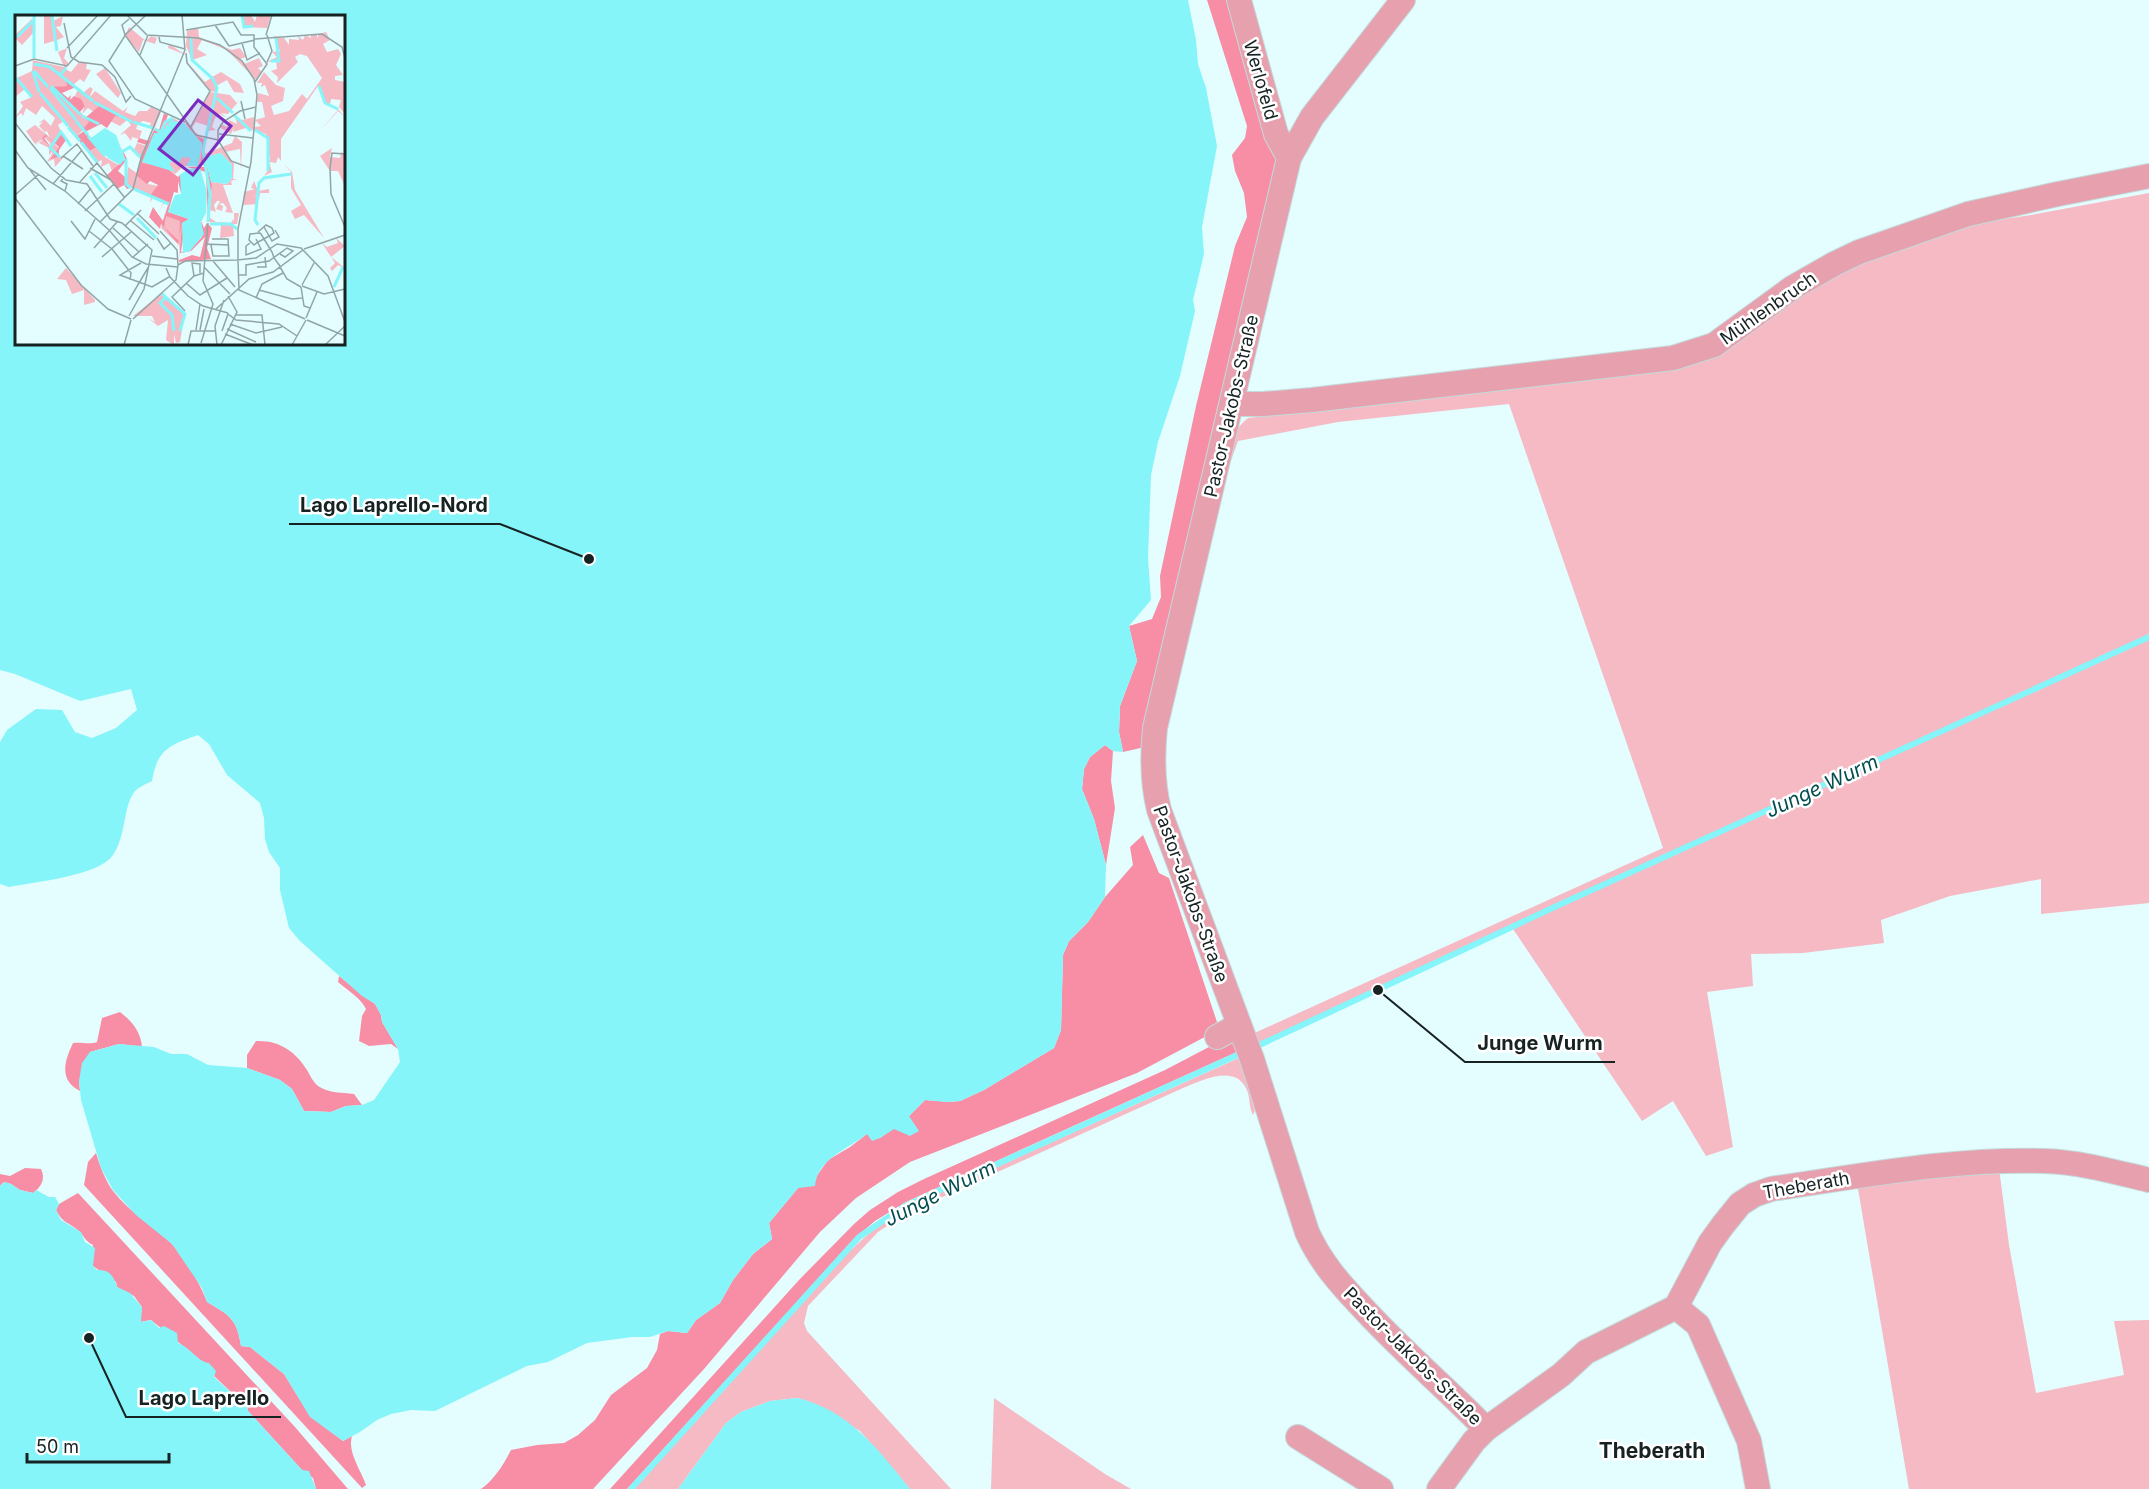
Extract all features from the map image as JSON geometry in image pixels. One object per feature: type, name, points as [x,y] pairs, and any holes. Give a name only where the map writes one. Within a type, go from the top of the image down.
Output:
[{"type":"street","name":"Werlofeld","points":[[1239,0],[1276,134],[1288,158]]},
{"type":"street","name":"Pastor-Jakobs-Straße","points":[[1403,0],[1312,117],[1288,158],[1155,728],[1152,762],[1159,810],[1245,1041],[1307,1232],[1325,1266],[1403,1351],[1486,1429],[1474,1442],[1444,1487]]},
{"type":"street","name":"Mühlenbruch","points":[[1232,404],[1324,399],[1673,358],[1714,345],[1792,288],[1859,252],[1968,214],[2149,176]]},
{"type":"street","points":[[1217,1036],[1245,1041]]},
{"type":"street","name":"Theberath","points":[[1676,1307],[1710,1243],[1723,1225],[1740,1204],[1754,1195],[1771,1189],[1921,1166],[2036,1161],[2095,1168],[2149,1180]]},
{"type":"street","points":[[1486,1429],[1561,1375],[1586,1352],[1676,1307],[1698,1325],[1749,1441],[1758,1489]]},
{"type":"street","points":[[1298,1437],[1381,1489]]},
{"type":"shaded area","points":[[1207,0],[1233,0],[1278,160],[1145,747],[1123,752],[1119,732],[1120,706],[1137,661],[1129,626],[1152,619],[1161,597],[1160,576],[1196,406],[1235,246],[1247,217],[1244,193],[1235,171],[1232,155],[1245,138],[1247,126]]},
{"type":"shaded area","points":[[2149,193],[2149,903],[2041,914],[2041,879],[1950,896],[1881,920],[1884,943],[1803,953],[1751,954],[1753,986],[1707,992],[1733,1147],[1706,1156],[1673,1101],[1642,1121],[1513,929],[1260,1045],[1250,1035],[1663,848],[1509,404],[1338,422],[1238,441],[1225,477],[1230,444],[1241,424],[1248,418],[1503,388],[1678,364],[1830,273],[1951,227]]},
{"type":"shaded area","points":[[1105,745],[1113,751],[1111,781],[1115,808],[1106,865],[1094,819],[1082,789],[1084,769],[1090,757]]},
{"type":"shaded area","points":[[1143,835],[1159,873],[1169,878],[1218,1025],[1216,1031],[1137,1073],[910,1162],[856,1198],[820,1232],[704,1369],[593,1489],[481,1489],[498,1471],[511,1450],[564,1443],[578,1435],[595,1420],[611,1395],[647,1368],[657,1350],[660,1334],[668,1331],[687,1333],[696,1320],[720,1303],[733,1280],[753,1254],[772,1239],[769,1223],[798,1188],[816,1177],[828,1160],[867,1134],[880,1138],[909,1116],[925,1100],[960,1101],[984,1090],[1054,1048],[1061,1030],[1063,955],[1069,941],[1088,922],[1105,897],[1133,865],[1130,847]]},
{"type":"shaded area","points":[[339,976],[375,1004],[382,1022],[398,1049],[391,1044],[369,1046],[359,1041],[362,1016],[366,1009],[338,982]]},
{"type":"shaded area","points":[[120,1012],[135,1027],[142,1047],[119,1044],[90,1052],[79,1081],[80,1091],[69,1082],[65,1070],[73,1043],[97,1042],[102,1018]]},
{"type":"shaded area","points":[[1230,1036],[1239,1051],[906,1202],[875,1221],[855,1238],[627,1489],[610,1489],[799,1280],[870,1210],[924,1179],[1165,1070]]},
{"type":"shaded area","points":[[256,1041],[272,1042],[286,1048],[297,1057],[322,1089],[354,1094],[362,1105],[346,1106],[331,1112],[304,1111],[292,1089],[280,1080],[247,1068],[247,1055]]},
{"type":"shaded area","points":[[1241,1057],[1258,1103],[1253,1115],[1248,1093],[1236,1078],[1219,1076],[1183,1088],[905,1214],[878,1232],[808,1306],[804,1323],[807,1331],[951,1489],[910,1489],[860,1431],[810,1402],[797,1398],[770,1401],[741,1412],[726,1423],[678,1489],[634,1489],[834,1267],[877,1227],[908,1207]]},
{"type":"shaded area","points":[[96,1153],[113,1191],[126,1206],[176,1249],[192,1271],[207,1302],[231,1318],[237,1329],[241,1346],[250,1347],[284,1374],[310,1416],[343,1441],[352,1436],[353,1455],[366,1485],[362,1488],[84,1185],[88,1162]]},
{"type":"shaded area","points":[[25,1168],[41,1169],[42,1182],[33,1193],[20,1190],[4,1182],[0,1186],[0,1174],[10,1176]]},
{"type":"shaded area","points":[[1999,1168],[2009,1245],[2036,1393],[2124,1375],[2114,1321],[2149,1320],[2149,1489],[1909,1489],[1857,1183]]},
{"type":"shaded area","points":[[78,1193],[295,1427],[348,1489],[316,1489],[313,1478],[302,1470],[248,1411],[247,1407],[214,1376],[204,1363],[151,1320],[140,1322],[142,1307],[134,1296],[117,1287],[116,1282],[93,1266],[93,1245],[56,1210],[59,1204]]},
{"type":"shaded area","points":[[994,1398],[1105,1474],[1131,1489],[991,1489]]},
{"type":"water","points":[[0,0],[1188,0],[1198,64],[1206,88],[1217,146],[1202,227],[1204,254],[1193,300],[1195,311],[1180,376],[1158,442],[1151,475],[1148,558],[1151,600],[1129,626],[1137,661],[1120,706],[1119,732],[1123,752],[1113,751],[1105,745],[1090,757],[1084,769],[1082,789],[1094,819],[1106,865],[1105,897],[1088,922],[1069,941],[1063,955],[1061,1030],[1054,1048],[984,1090],[960,1101],[925,1100],[909,1116],[919,1131],[910,1136],[894,1129],[872,1141],[867,1134],[827,1162],[817,1177],[815,1186],[798,1188],[769,1223],[772,1239],[753,1254],[733,1280],[720,1303],[696,1320],[687,1333],[668,1331],[650,1337],[587,1343],[548,1362],[527,1366],[435,1411],[411,1410],[391,1414],[343,1441],[310,1417],[284,1374],[250,1347],[241,1346],[237,1329],[231,1318],[207,1302],[202,1288],[172,1244],[136,1215],[113,1190],[101,1168],[81,1100],[79,1081],[82,1063],[90,1052],[119,1044],[154,1047],[171,1054],[187,1054],[208,1065],[247,1068],[280,1080],[292,1089],[304,1111],[331,1112],[374,1100],[400,1062],[398,1049],[382,1022],[375,1004],[362,996],[300,941],[289,928],[280,890],[280,868],[269,852],[265,839],[264,818],[260,803],[227,775],[209,744],[198,735],[166,750],[157,762],[152,781],[134,792],[127,807],[117,848],[106,862],[65,877],[9,887],[0,884],[0,742],[7,730],[36,709],[62,710],[75,732],[92,738],[116,728],[137,710],[131,689],[80,701],[0,670]]},
{"type":"water","points":[[4,1182],[20,1190],[33,1193],[36,1190],[49,1197],[55,1197],[59,1204],[56,1210],[61,1220],[81,1232],[85,1242],[95,1248],[93,1266],[97,1270],[110,1274],[117,1287],[130,1293],[142,1307],[141,1322],[151,1320],[159,1328],[164,1326],[177,1333],[178,1343],[201,1360],[209,1363],[216,1371],[214,1377],[247,1407],[248,1411],[302,1470],[309,1471],[316,1489],[0,1489],[0,1186]]},
{"type":"water","points":[[797,1398],[832,1412],[861,1433],[910,1489],[678,1489],[726,1423],[741,1412],[770,1401]]},
{"type":"waterway","name":"Junge Wurm","points":[[1253,1048],[1561,904],[2149,637]]},
{"type":"waterway","name":"Junge Wurm","points":[[631,1489],[859,1237],[905,1206],[1244,1052]]},
{"type":"place","name":"Lago Laprello-Nord","points":[[589,559]]},
{"type":"place","name":"Junge Wurm","points":[[1378,990]]},
{"type":"place","name":"Lago Laprello","points":[[89,1338]]},
{"type":"district","name":"Theberath","points":[[1652,1450]]}]
